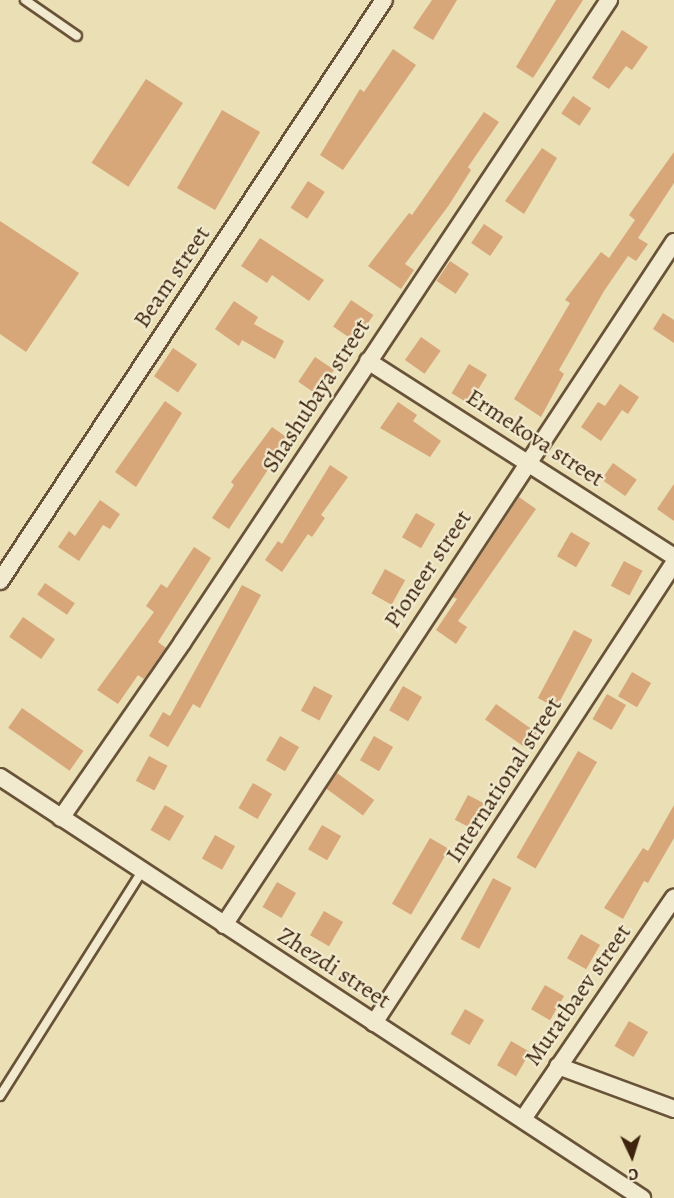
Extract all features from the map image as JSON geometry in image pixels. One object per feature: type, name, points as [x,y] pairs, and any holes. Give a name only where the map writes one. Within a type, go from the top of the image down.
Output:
[{"type":"street","name":"Beam street","points":[[0,581],[384,0]]},
{"type":"street","name":"Shashubaya street","points":[[61,818],[609,0]]},
{"type":"street","name":"Pioneer street","points":[[224,924],[674,242]]},
{"type":"street","name":"Ermekova street","points":[[368,361],[528,461],[674,557]]},
{"type":"street","name":"International street","points":[[374,1023],[674,563]]},
{"type":"street","name":"Zhezdi street","points":[[0,777],[642,1198]]},
{"type":"street","name":"Muratbaev street","points":[[523,1119],[674,898]]},
{"type":"street","points":[[558,1066],[674,1109]]},
{"type":"lane","points":[[25,0],[77,36]]},
{"type":"lane","points":[[0,1096],[142,871]]},
{"type":"building","points":[[432,0],[457,0],[433,40],[413,28]]},
{"type":"building","points":[[556,0],[583,0],[533,78],[516,67]]},
{"type":"building","points":[[622,30],[648,47],[632,70],[626,66],[609,89],[592,78]]},
{"type":"building","points":[[393,49],[416,65],[343,170],[320,155],[360,89],[364,92]]},
{"type":"building","points":[[146,79],[183,103],[128,187],[92,163]]},
{"type":"building","points":[[573,96],[591,108],[579,126],[561,113]]},
{"type":"building","points":[[222,110],[260,132],[215,210],[177,188]]},
{"type":"building","points":[[484,112],[499,122],[468,167],[471,170],[449,205],[405,264],[414,270],[401,289],[368,266],[409,213],[412,215]]},
{"type":"building","points":[[542,148],[557,158],[524,214],[505,201]]},
{"type":"building","points":[[674,152],[674,183],[638,238],[648,244],[636,261],[628,256],[604,291],[559,370],[564,374],[541,417],[514,399],[570,303],[565,300],[601,252],[609,258],[635,220],[629,215]]},
{"type":"building","points":[[308,181],[325,192],[307,219],[291,208]]},
{"type":"building","points":[[0,221],[79,273],[26,352],[0,334]]},
{"type":"building","points":[[484,224],[503,237],[490,256],[471,243]]},
{"type":"building","points":[[260,238],[324,280],[309,301],[272,275],[267,283],[241,266]]},
{"type":"building","points":[[450,261],[469,274],[456,294],[437,281]]},
{"type":"building","points":[[351,300],[373,315],[355,342],[333,327]]},
{"type":"building","points":[[234,301],[258,317],[254,324],[284,341],[275,359],[242,340],[239,346],[215,329]]},
{"type":"building","points":[[663,313],[674,320],[674,343],[653,329]]},
{"type":"building","points":[[421,337],[441,351],[425,374],[405,360]]},
{"type":"building","points":[[173,348],[197,364],[178,392],[154,376]]},
{"type":"building","points":[[315,357],[334,370],[317,395],[298,382]]},
{"type":"building","points":[[469,364],[487,375],[469,404],[451,393]]},
{"type":"building","points":[[620,384],[639,397],[628,414],[622,410],[601,441],[581,427],[598,402],[605,406]]},
{"type":"building","points":[[165,401],[182,413],[136,487],[115,472]]},
{"type":"building","points":[[398,402],[417,415],[413,421],[441,441],[430,457],[380,428]]},
{"type":"building","points":[[272,427],[292,441],[276,464],[273,462],[229,529],[212,518],[234,485],[231,482]]},
{"type":"building","points":[[613,463],[637,480],[625,496],[602,479]]},
{"type":"building","points":[[330,465],[348,477],[321,515],[325,518],[312,537],[308,534],[282,572],[265,560],[278,541],[282,544]]},
{"type":"building","points":[[674,484],[674,521],[657,509]]},
{"type":"building","points":[[519,497],[536,509],[458,621],[467,627],[456,644],[436,630],[457,599],[453,597]]},
{"type":"building","points":[[100,500],[120,514],[110,529],[103,525],[79,561],[58,547],[69,531],[75,536]]},
{"type":"building","points":[[416,513],[435,524],[421,548],[402,537]]},
{"type":"building","points":[[571,532],[590,543],[576,567],[557,556]]},
{"type":"building","points":[[194,547],[211,558],[158,642],[166,648],[144,679],[138,675],[118,704],[97,690],[154,612],[146,606],[161,584],[167,588]]},
{"type":"building","points":[[624,561],[643,571],[629,596],[611,586]]},
{"type":"building","points":[[385,569],[405,580],[392,605],[371,593]]},
{"type":"building","points":[[45,583],[75,603],[67,615],[37,595]]},
{"type":"building","points":[[242,585],[261,595],[200,708],[193,704],[168,747],[149,736],[163,712],[170,716]]},
{"type":"building","points":[[23,617],[55,639],[41,659],[9,637]]},
{"type":"building","points":[[574,630],[593,640],[556,708],[538,698]]},
{"type":"building","points":[[632,672],[651,683],[637,707],[618,696]]},
{"type":"building","points":[[314,686],[333,696],[319,721],[301,711]]},
{"type":"building","points":[[403,686],[422,697],[408,721],[389,710]]},
{"type":"building","points":[[607,694],[626,705],[612,730],[592,719]]},
{"type":"building","points":[[496,704],[537,733],[526,748],[485,720]]},
{"type":"building","points":[[22,708],[83,751],[70,771],[8,728]]},
{"type":"building","points":[[280,736],[299,747],[285,771],[266,760]]},
{"type":"building","points":[[374,736],[393,747],[379,771],[360,760]]},
{"type":"building","points":[[578,751],[597,762],[536,869],[516,858]]},
{"type":"building","points":[[149,756],[168,766],[154,791],[136,781]]},
{"type":"building","points":[[337,773],[374,800],[363,815],[326,788]]},
{"type":"building","points":[[253,783],[272,794],[258,819],[238,808]]},
{"type":"building","points":[[468,795],[487,805],[473,830],[455,820]]},
{"type":"building","points":[[165,805],[184,816],[170,841],[150,830]]},
{"type":"building","points":[[674,805],[674,838],[648,883],[644,881],[623,919],[604,908],[643,848],[648,851]]},
{"type":"building","points":[[322,825],[341,836],[327,860],[308,849]]},
{"type":"building","points":[[215,835],[235,846],[222,870],[202,859]]},
{"type":"building","points":[[430,838],[449,849],[411,915],[392,904]]},
{"type":"building","points":[[493,878],[512,888],[479,949],[461,939]]},
{"type":"building","points":[[277,882],[296,893],[282,918],[262,907]]},
{"type":"building","points":[[324,911],[343,922],[329,946],[310,935]]},
{"type":"building","points":[[581,934],[600,945],[586,969],[567,958]]},
{"type":"building","points":[[545,985],[564,996],[550,1020],[531,1009]]},
{"type":"building","points":[[465,1009],[484,1020],[470,1045],[451,1034]]},
{"type":"building","points":[[629,1021],[648,1032],[634,1057],[615,1046]]},
{"type":"building","points":[[511,1041],[530,1052],[516,1076],[497,1065]]}]
